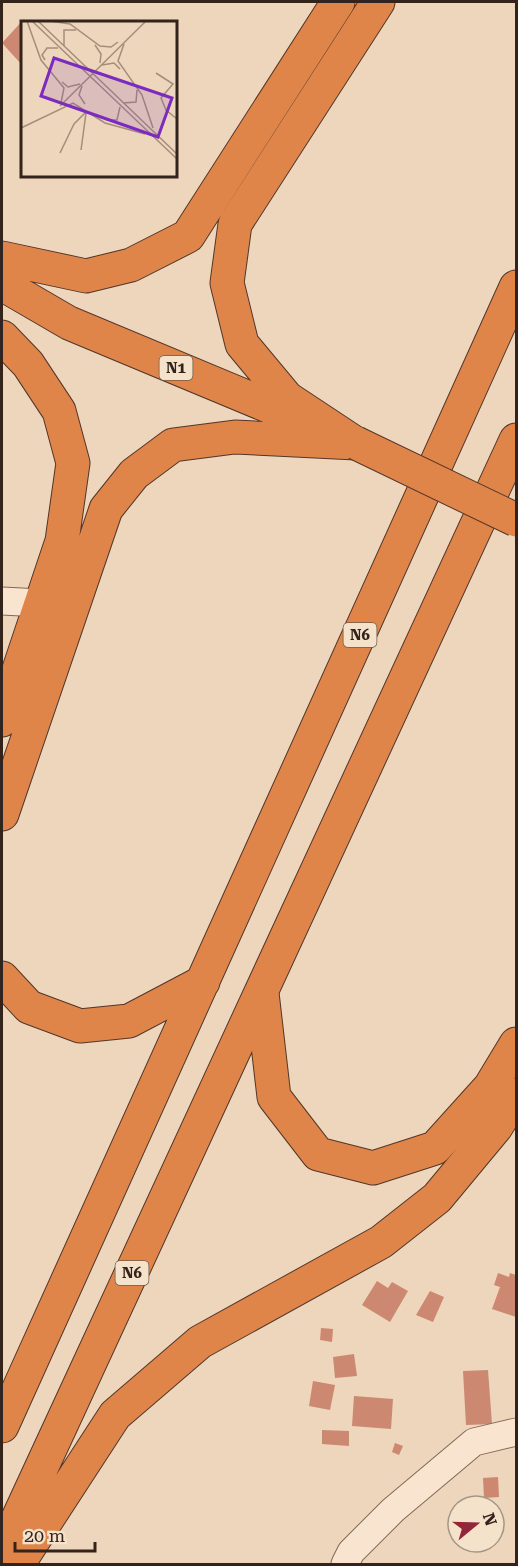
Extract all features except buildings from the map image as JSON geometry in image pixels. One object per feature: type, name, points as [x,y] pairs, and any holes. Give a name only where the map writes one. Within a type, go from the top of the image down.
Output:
[{"type":"highway","points":[[2,258],[86,276],[131,265],[188,236],[338,2]]},
{"type":"highway","points":[[378,2],[235,224],[227,283],[242,344],[287,398],[356,443],[516,520]]},
{"type":"highway","name":"N1","points":[[2,284],[69,323],[356,443]]},
{"type":"highway","name":"N6","points":[[2,1426],[516,287]]},
{"type":"highway","points":[[2,337],[28,364],[59,411],[73,463],[62,542],[2,720]]},
{"type":"highway","points":[[2,814],[106,509],[134,474],[173,445],[235,437],[356,443]]},
{"type":"highway","name":"N6","points":[[2,1553],[516,440]]},
{"type":"highway","points":[[2,978],[29,1007],[80,1026],[129,1021],[203,982]]},
{"type":"highway","points":[[262,993],[274,1097],[318,1154],[373,1168],[435,1148],[490,1087],[516,1044]]},
{"type":"highway","points":[[18,1564],[115,1415],[200,1342],[381,1242],[428,1205],[496,1127],[516,1095]]},
{"type":"street","points":[[2,601],[41,603]]},
{"type":"street","points":[[345,1564],[351,1552],[393,1510],[474,1442],[516,1432]]}]
